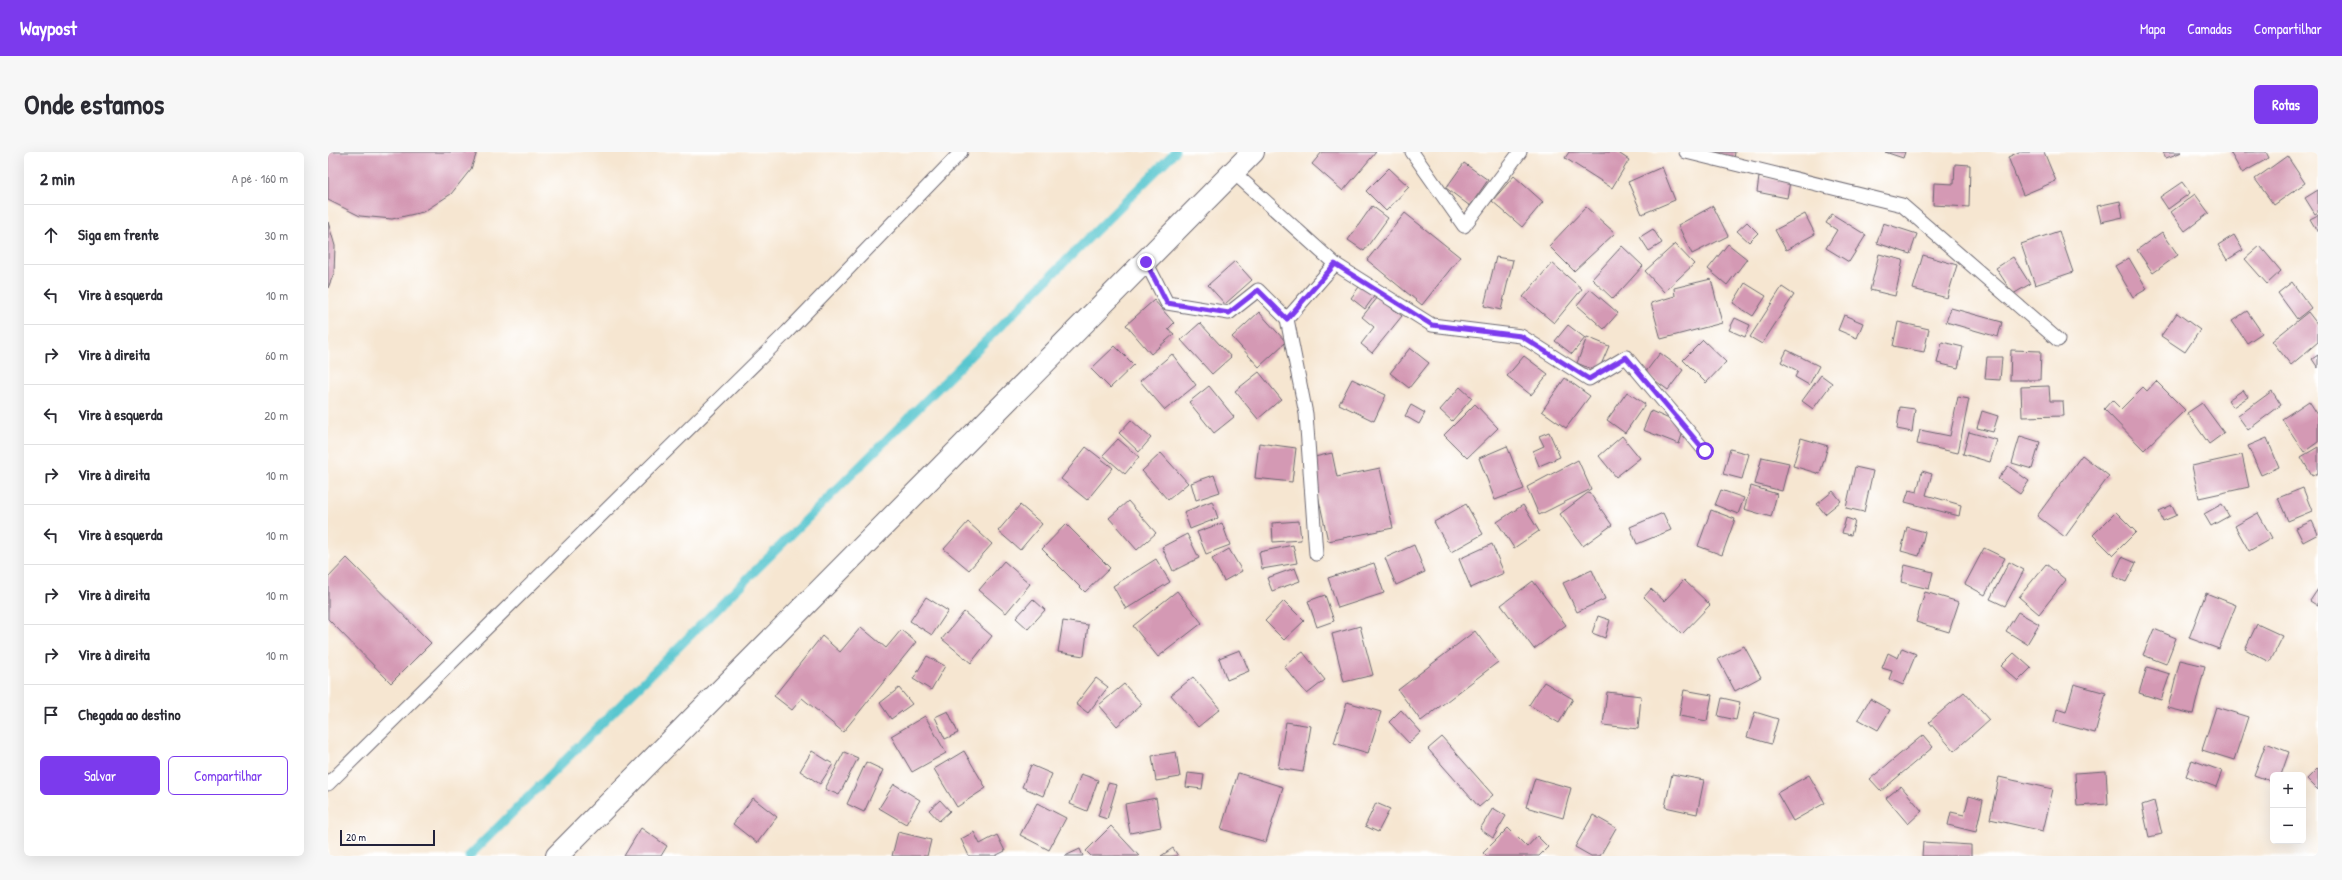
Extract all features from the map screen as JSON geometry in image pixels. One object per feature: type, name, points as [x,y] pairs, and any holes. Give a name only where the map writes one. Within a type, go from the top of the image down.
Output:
[{"type":"street","points":[[557,856],[1146,262],[1232,171],[1253,152]]},
{"type":"lane","points":[[328,784],[787,332],[961,152]]},
{"type":"lane","points":[[1412,152],[1464,226],[1520,152]]},
{"type":"lane","points":[[1686,152],[1902,205],[2058,340]]},
{"type":"lane","points":[[1232,171],[1335,264],[1432,325],[1521,336],[1589,379],[1626,357],[1705,451]]},
{"type":"lane","points":[[1146,262],[1167,303],[1229,313],[1258,290],[1287,319],[1306,414],[1316,554]]},
{"type":"lane","points":[[1287,319],[1335,264]]},
{"type":"building","points":[[328,152],[477,152],[471,169],[451,194],[423,212],[392,219],[360,216],[328,200]]},
{"type":"building","points":[[1322,152],[1376,152],[1343,191],[1312,164]]},
{"type":"building","points":[[1569,152],[1617,152],[1629,160],[1612,188],[1565,158]]},
{"type":"building","points":[[1713,152],[1735,152],[1734,159]]},
{"type":"building","points":[[1885,152],[1905,152],[1903,158]]},
{"type":"building","points":[[2019,152],[2044,152],[2056,181],[2023,195],[2008,157]]},
{"type":"building","points":[[2163,152],[2182,152],[2166,158]]},
{"type":"building","points":[[2230,152],[2266,152],[2269,158],[2242,173]]},
{"type":"building","points":[[2287,156],[2305,183],[2274,205],[2255,179]]},
{"type":"building","points":[[1464,163],[1488,180],[1470,206],[1446,188]]},
{"type":"building","points":[[1955,164],[1970,165],[1969,207],[1933,205],[1934,183],[1954,184]]},
{"type":"building","points":[[1662,167],[1675,200],[1642,214],[1628,182]]},
{"type":"building","points":[[1389,168],[1409,187],[1386,211],[1366,191]]},
{"type":"building","points":[[1514,176],[1543,202],[1522,227],[1492,201]]},
{"type":"building","points":[[1759,177],[1790,182],[1787,198],[1757,192]]},
{"type":"building","points":[[2182,182],[2190,193],[2168,209],[2160,197]]},
{"type":"building","points":[[2318,190],[2318,212],[2315,214],[2305,198]]},
{"type":"building","points":[[2195,194],[2209,213],[2185,231],[2171,212]]},
{"type":"building","points":[[2120,201],[2123,217],[2101,222],[2097,206]]},
{"type":"building","points":[[1372,206],[1388,218],[1364,251],[1348,240]]},
{"type":"building","points":[[1713,206],[1728,236],[1692,254],[1678,225]]},
{"type":"building","points":[[1586,207],[1615,233],[1574,271],[1549,246]]},
{"type":"building","points":[[1405,213],[1460,257],[1422,305],[1367,260]]},
{"type":"building","points":[[1805,214],[1815,234],[1786,250],[1775,230]]},
{"type":"building","points":[[1832,214],[1866,235],[1849,262],[1826,248],[1837,230],[1826,223]]},
{"type":"building","points":[[2318,215],[2318,231],[2317,231],[2310,219]]},
{"type":"building","points":[[328,222],[335,246],[334,273],[328,288]]},
{"type":"building","points":[[1747,222],[1758,233],[1749,242],[1737,231]]},
{"type":"building","points":[[1883,223],[1917,234],[1910,254],[1877,243]]},
{"type":"building","points":[[1653,229],[1662,243],[1649,251],[1640,237]]},
{"type":"building","points":[[2059,231],[2073,272],[2035,285],[2021,244]]},
{"type":"building","points":[[2162,232],[2178,255],[2153,273],[2137,250]]},
{"type":"building","points":[[2234,235],[2243,250],[2227,260],[2218,245]]},
{"type":"building","points":[[1675,244],[1694,264],[1664,292],[1645,271]]},
{"type":"building","points":[[1728,244],[1747,259],[1727,285],[1708,269]]},
{"type":"building","points":[[1622,246],[1643,266],[1613,299],[1592,279]]},
{"type":"building","points":[[2260,246],[2281,271],[2267,284],[2245,259]]},
{"type":"building","points":[[1879,254],[1903,260],[1895,296],[1870,290]]},
{"type":"building","points":[[1923,255],[1957,265],[1947,298],[1913,289]]},
{"type":"building","points":[[1496,257],[1513,260],[1501,310],[1484,306]]},
{"type":"building","points":[[2013,257],[2030,284],[2013,294],[1996,268]]},
{"type":"building","points":[[2129,258],[2147,289],[2133,297],[2115,266]]},
{"type":"building","points":[[1235,261],[1252,280],[1225,304],[1208,285]]},
{"type":"building","points":[[1552,263],[1582,289],[1554,323],[1523,297]]},
{"type":"building","points":[[1711,279],[1722,323],[1661,339],[1651,303],[1675,296],[1674,288]]},
{"type":"building","points":[[1364,280],[1378,291],[1365,309],[1351,298]]},
{"type":"building","points":[[2292,282],[2311,308],[2297,319],[2278,293]]},
{"type":"building","points":[[1745,283],[1766,296],[1753,316],[1733,303]]},
{"type":"building","points":[[1782,287],[1794,295],[1762,344],[1750,337]]},
{"type":"building","points":[[1590,289],[1618,313],[1604,329],[1577,305]]},
{"type":"building","points":[[1378,297],[1402,316],[1372,353],[1361,344],[1374,327],[1362,317]]},
{"type":"building","points":[[1154,300],[1174,323],[1168,329],[1174,334],[1151,354],[1126,325]]},
{"type":"building","points":[[1951,308],[2002,322],[1998,337],[1946,322]]},
{"type":"building","points":[[2247,311],[2262,333],[2247,343],[2232,321]]},
{"type":"building","points":[[1259,312],[1286,342],[1259,367],[1232,337]]},
{"type":"building","points":[[2308,312],[2318,325],[2318,342],[2291,365],[2272,341]]},
{"type":"building","points":[[2177,313],[2200,330],[2185,352],[2161,336]]},
{"type":"building","points":[[1844,315],[1863,323],[1857,338],[1838,330]]},
{"type":"building","points":[[1735,318],[1750,325],[1745,337],[1729,330]]},
{"type":"building","points":[[1898,322],[1929,329],[1924,352],[1893,346]]},
{"type":"building","points":[[1200,323],[1231,357],[1212,374],[1181,340]]},
{"type":"building","points":[[1568,325],[1585,338],[1572,354],[1555,341]]},
{"type":"building","points":[[1587,337],[1609,346],[1598,372],[1577,363]]},
{"type":"building","points":[[1703,340],[1726,362],[1706,383],[1683,360]]},
{"type":"building","points":[[1942,342],[1963,347],[1958,368],[1937,363]]},
{"type":"building","points":[[1115,346],[1134,365],[1110,388],[1091,369]]},
{"type":"building","points":[[1410,348],[1429,363],[1409,388],[1390,373]]},
{"type":"building","points":[[1787,350],[1819,366],[1809,385],[1795,377],[1798,371],[1781,362]]},
{"type":"building","points":[[2011,350],[2041,351],[2040,380],[2010,380]]},
{"type":"building","points":[[1660,353],[1683,370],[1668,390],[1645,373]]},
{"type":"building","points":[[1172,354],[1196,385],[1165,410],[1140,381]]},
{"type":"building","points":[[2318,355],[2318,368],[2312,359]]},
{"type":"building","points":[[1524,356],[1548,374],[1531,395],[1507,376]]},
{"type":"building","points":[[1987,357],[2002,357],[2000,380],[1985,379]]},
{"type":"building","points":[[1259,372],[1281,399],[1258,419],[1235,391]]},
{"type":"building","points":[[1821,375],[1832,383],[1813,409],[1802,401]]},
{"type":"building","points":[[1565,378],[1590,396],[1566,428],[1542,411]]},
{"type":"building","points":[[1352,379],[1386,395],[1374,421],[1339,404]]},
{"type":"building","points":[[2156,381],[2185,410],[2144,450],[2104,409],[2112,400],[2121,409],[2143,387],[2147,391]]},
{"type":"building","points":[[1209,386],[1234,417],[1214,433],[1189,402]]},
{"type":"building","points":[[2049,386],[2050,401],[2063,401],[2064,416],[2022,417],[2021,387]]},
{"type":"building","points":[[1460,387],[1472,398],[1452,421],[1440,410]]},
{"type":"building","points":[[2243,390],[2248,397],[2233,407],[2228,400]]},
{"type":"building","points":[[2272,391],[2281,405],[2248,430],[2238,416]]},
{"type":"building","points":[[1627,392],[1645,404],[1625,433],[1607,420]]},
{"type":"building","points":[[1958,397],[1969,399],[1958,453],[1917,444],[1920,430],[1950,436]]},
{"type":"building","points":[[2309,401],[2318,415],[2318,442],[2304,452],[2282,419]]},
{"type":"building","points":[[2202,403],[2224,433],[2209,444],[2187,413]]},
{"type":"building","points":[[1475,404],[1498,428],[1467,458],[1444,435]]},
{"type":"building","points":[[1411,405],[1425,413],[1419,424],[1405,416]]},
{"type":"building","points":[[1900,407],[1915,409],[1912,432],[1897,429]]},
{"type":"building","points":[[1651,411],[1685,426],[1679,444],[1643,430]]},
{"type":"building","points":[[1982,411],[1998,416],[1993,432],[1977,428]]},
{"type":"building","points":[[1131,420],[1151,438],[1139,452],[1119,433]]},
{"type":"building","points":[[1549,432],[1560,457],[1539,466],[1533,451],[1544,446],[1539,436]]},
{"type":"building","points":[[1969,432],[1997,440],[1990,462],[1963,454]]},
{"type":"building","points":[[1622,436],[1640,458],[1616,477],[1599,456]]},
{"type":"building","points":[[2020,436],[2040,442],[2032,469],[2012,463]]},
{"type":"building","points":[[1801,438],[1828,446],[1820,474],[1793,466]]},
{"type":"building","points":[[2267,438],[2279,467],[2261,475],[2248,446]]},
{"type":"building","points":[[1118,439],[1139,457],[1125,474],[1103,455]]},
{"type":"building","points":[[1259,443],[1296,448],[1292,482],[1255,478]]},
{"type":"building","points":[[1507,446],[1524,489],[1495,500],[1479,458]]},
{"type":"building","points":[[1086,447],[1113,468],[1087,500],[1061,479]]},
{"type":"building","points":[[2318,447],[2318,473],[2312,476],[2301,457]]},
{"type":"building","points":[[1730,449],[1749,454],[1742,479],[1723,474]]},
{"type":"building","points":[[1161,453],[1188,483],[1168,500],[1142,471]]},
{"type":"building","points":[[1332,453],[1337,477],[1380,468],[1393,528],[1328,541],[1310,458]]},
{"type":"building","points":[[2082,455],[2109,476],[2065,537],[2037,516]]},
{"type":"building","points":[[2242,455],[2249,487],[2199,498],[2192,466]]},
{"type":"building","points":[[1762,457],[1789,463],[1782,491],[1755,484]]},
{"type":"building","points":[[1578,460],[1591,489],[1539,515],[1527,487]]},
{"type":"building","points":[[2008,466],[2029,481],[2020,494],[1998,479]]},
{"type":"building","points":[[1855,467],[1873,471],[1864,512],[1846,508]]},
{"type":"building","points":[[1922,471],[1932,474],[1926,495],[1961,505],[1959,516],[1905,502],[1909,490],[1917,492]]},
{"type":"building","points":[[1214,475],[1220,492],[1196,500],[1191,483]]},
{"type":"building","points":[[1751,486],[1777,494],[1771,517],[1744,509]]},
{"type":"building","points":[[2303,488],[2312,511],[2288,521],[2278,498]]},
{"type":"building","points":[[1721,490],[1744,498],[1738,514],[1715,505]]},
{"type":"building","points":[[1833,491],[1841,501],[1825,514],[1817,504]]},
{"type":"building","points":[[1589,492],[1612,525],[1583,546],[1560,514]]},
{"type":"building","points":[[1128,501],[1156,533],[1137,550],[1109,518]]},
{"type":"building","points":[[1212,501],[1218,518],[1190,529],[1184,512]]},
{"type":"building","points":[[1466,504],[1483,534],[1451,552],[1434,522]]},
{"type":"building","points":[[2222,504],[2229,516],[2211,526],[2204,514]]},
{"type":"building","points":[[1020,505],[1042,524],[1020,550],[998,531]]},
{"type":"building","points":[[1523,505],[1539,531],[1514,548],[1497,522]]},
{"type":"building","points":[[2172,505],[2177,515],[2163,521],[2159,511]]},
{"type":"building","points":[[1711,510],[1735,519],[1722,555],[1698,546]]},
{"type":"building","points":[[2116,512],[2136,532],[2113,555],[2093,535]]},
{"type":"building","points":[[1663,513],[1671,530],[1637,544],[1630,527]]},
{"type":"building","points":[[2258,513],[2272,538],[2249,551],[2235,526]]},
{"type":"building","points":[[1846,518],[1855,521],[1851,535],[1842,533]]},
{"type":"building","points":[[1299,521],[1301,540],[1273,542],[1272,523]]},
{"type":"building","points":[[2312,521],[2318,534],[2303,542],[2296,528]]},
{"type":"building","points":[[968,522],[992,544],[969,570],[944,549]]},
{"type":"building","points":[[1222,523],[1230,545],[1206,554],[1197,532]]},
{"type":"building","points":[[1066,524],[1110,568],[1085,592],[1042,549]]},
{"type":"building","points":[[1907,527],[1925,532],[1919,556],[1901,551]]},
{"type":"building","points":[[1187,534],[1199,558],[1173,571],[1162,547]]},
{"type":"building","points":[[1492,544],[1504,573],[1471,588],[1459,559]]},
{"type":"building","points":[[1293,545],[1297,563],[1262,569],[1259,552]]},
{"type":"building","points":[[1414,545],[1425,572],[1396,585],[1385,558]]},
{"type":"building","points":[[1984,548],[2005,558],[1985,595],[1965,584]]},
{"type":"building","points":[[1229,549],[1242,571],[1224,581],[1212,559]]},
{"type":"building","points":[[2122,557],[2136,563],[2126,582],[2113,576]]},
{"type":"building","points":[[347,558],[431,643],[391,683],[328,619],[328,578]]},
{"type":"building","points":[[1156,559],[1170,582],[1126,609],[1113,586]]},
{"type":"building","points":[[1004,561],[1030,584],[1006,613],[979,590]]},
{"type":"building","points":[[2009,562],[2024,570],[2005,606],[1990,599]]},
{"type":"building","points":[[1374,563],[1384,593],[1338,608],[1328,578]]},
{"type":"building","points":[[2046,564],[2066,580],[2039,614],[2019,597]]},
{"type":"building","points":[[1905,565],[1933,572],[1929,589],[1901,582]]},
{"type":"building","points":[[1295,568],[1300,581],[1272,591],[1267,578]]},
{"type":"building","points":[[1592,570],[1605,599],[1577,612],[1563,583]]},
{"type":"building","points":[[1684,580],[1710,605],[1682,634],[1644,597],[1651,589],[1664,601]]},
{"type":"building","points":[[1533,581],[1566,625],[1534,649],[1501,605]]},
{"type":"building","points":[[2318,589],[2318,606],[2310,601]]},
{"type":"building","points":[[1177,591],[1202,623],[1158,657],[1133,626]]},
{"type":"building","points":[[1925,592],[1959,602],[1949,632],[1916,622]]},
{"type":"building","points":[[2206,593],[2236,605],[2219,649],[2189,638]]},
{"type":"building","points":[[1325,595],[1334,621],[1317,627],[1308,601]]},
{"type":"building","points":[[926,597],[948,611],[932,635],[910,621]]},
{"type":"building","points":[[1033,599],[1045,610],[1028,629],[1016,618]]},
{"type":"building","points":[[1284,601],[1304,621],[1284,640],[1265,621]]},
{"type":"building","points":[[964,612],[992,636],[971,663],[942,639]]},
{"type":"building","points":[[2018,612],[2039,624],[2027,644],[2006,631]]},
{"type":"building","points":[[1598,616],[1610,620],[1605,638],[1592,633]]},
{"type":"building","points":[[1063,621],[1088,625],[1084,656],[1058,652]]},
{"type":"building","points":[[2257,624],[2283,636],[2270,662],[2245,649]]},
{"type":"building","points":[[1360,626],[1373,675],[1344,682],[1332,634]]},
{"type":"building","points":[[861,627],[886,648],[901,630],[916,642],[843,732],[802,698],[792,710],[774,696],[822,636],[840,652]]},
{"type":"building","points":[[2154,629],[2176,638],[2166,664],[2143,655]]},
{"type":"building","points":[[1475,631],[1498,662],[1421,721],[1398,690]]},
{"type":"building","points":[[1744,646],[1761,677],[1735,691],[1718,659]]},
{"type":"building","points":[[1902,648],[1916,654],[1903,685],[1889,679],[1892,671],[1882,668],[1888,653],[1898,658]]},
{"type":"building","points":[[1240,650],[1249,671],[1227,680],[1219,658]]},
{"type":"building","points":[[1303,652],[1325,680],[1307,694],[1284,666]]},
{"type":"building","points":[[2014,653],[2031,668],[2018,681],[2001,666]]},
{"type":"building","points":[[927,656],[945,666],[931,690],[913,679]]},
{"type":"building","points":[[2180,660],[2205,666],[2193,714],[2168,708]]},
{"type":"building","points":[[2147,667],[2170,674],[2161,700],[2139,693]]},
{"type":"building","points":[[1193,677],[1220,709],[1198,727],[1171,695]]},
{"type":"building","points":[[1096,678],[1108,687],[1088,713],[1076,704]]},
{"type":"building","points":[[1544,682],[1573,699],[1559,723],[1529,705]]},
{"type":"building","points":[[1124,684],[1142,704],[1117,726],[1099,705]]},
{"type":"building","points":[[2074,684],[2106,693],[2095,733],[2054,722],[2057,709],[2066,712]]},
{"type":"building","points":[[899,688],[912,704],[891,719],[880,703]]},
{"type":"building","points":[[1684,690],[1712,695],[1707,721],[1679,716]]},
{"type":"building","points":[[1607,692],[1641,696],[1638,729],[1603,725]]},
{"type":"building","points":[[1964,692],[1989,720],[1954,751],[1929,722]]},
{"type":"building","points":[[1722,698],[1740,702],[1736,720],[1718,716]]},
{"type":"building","points":[[1870,699],[1890,710],[1878,730],[1858,719]]},
{"type":"building","points":[[1347,702],[1381,712],[1368,753],[1334,743]]},
{"type":"building","points":[[2216,707],[2248,717],[2234,760],[2202,750]]},
{"type":"building","points":[[1401,710],[1421,732],[1409,743],[1389,722]]},
{"type":"building","points":[[948,711],[958,733],[945,739],[935,717]]},
{"type":"building","points":[[1755,712],[1778,719],[1771,744],[1747,737]]},
{"type":"building","points":[[925,716],[946,753],[912,772],[891,736]]},
{"type":"building","points":[[1286,722],[1311,726],[1303,772],[1278,768]]},
{"type":"building","points":[[1923,735],[1933,747],[1881,791],[1870,779]]},
{"type":"building","points":[[1442,737],[1493,795],[1479,807],[1428,749]]},
{"type":"building","points":[[2266,743],[2289,752],[2282,772],[2270,772],[2270,781],[2254,775]]},
{"type":"building","points":[[812,751],[833,764],[820,784],[800,771]]},
{"type":"building","points":[[964,751],[986,788],[957,807],[934,769]]},
{"type":"building","points":[[844,752],[858,758],[839,795],[825,789]]},
{"type":"building","points":[[1176,752],[1180,777],[1156,781],[1152,756]]},
{"type":"building","points":[[2192,760],[2222,771],[2216,787],[2186,776]]},
{"type":"building","points":[[866,762],[883,770],[864,812],[847,804]]},
{"type":"building","points":[[1031,765],[1052,774],[1043,796],[1022,787]]},
{"type":"building","points":[[2318,768],[2318,790],[2307,779]]},
{"type":"building","points":[[2106,771],[2108,804],[2077,806],[2075,773]]},
{"type":"building","points":[[1188,773],[1204,775],[1202,789],[1186,787]]},
{"type":"building","points":[[1238,773],[1283,787],[1266,842],[1221,829]]},
{"type":"building","points":[[1081,774],[1098,780],[1087,811],[1070,804]]},
{"type":"building","points":[[1672,774],[1704,780],[1697,814],[1665,807]]},
{"type":"building","points":[[1809,775],[1825,803],[1793,821],[1777,793]]},
{"type":"building","points":[[1999,777],[2053,789],[2043,831],[1990,819]]},
{"type":"building","points":[[1535,778],[1571,788],[1563,818],[1526,807]]},
{"type":"building","points":[[1108,783],[1117,785],[1107,819],[1098,816]]},
{"type":"building","points":[[894,784],[920,800],[906,824],[879,808]]},
{"type":"building","points":[[1901,786],[1922,811],[1908,824],[1886,798]]},
{"type":"building","points":[[1969,796],[1983,800],[1976,832],[1948,825],[1951,812],[1964,815]]},
{"type":"building","points":[[753,798],[777,817],[757,843],[733,824]]},
{"type":"building","points":[[1156,798],[1161,827],[1130,833],[1125,804]]},
{"type":"building","points":[[940,800],[950,811],[939,821],[929,810]]},
{"type":"building","points":[[2154,801],[2162,834],[2149,837],[2142,805]]},
{"type":"building","points":[[1037,803],[1066,818],[1049,850],[1020,835]]},
{"type":"building","points":[[1376,803],[1390,809],[1378,832],[1365,826]]},
{"type":"building","points":[[1493,808],[1506,816],[1493,838],[1480,829]]},
{"type":"building","points":[[1593,815],[1616,828],[1600,856],[1591,856],[1575,847]]},
{"type":"building","points":[[1111,826],[1139,856],[1091,856],[1086,851]]},
{"type":"building","points":[[641,828],[667,846],[661,856],[624,856]]},
{"type":"building","points":[[1508,828],[1527,847],[1537,836],[1548,847],[1539,856],[1486,856],[1483,853]]},
{"type":"building","points":[[898,832],[931,840],[927,856],[892,856]]},
{"type":"building","points":[[974,832],[980,844],[997,835],[1005,851],[995,856],[969,856],[961,839]]},
{"type":"building","points":[[1923,842],[1971,845],[1971,856],[1922,856]]},
{"type":"building","points":[[1173,848],[1178,856],[1161,856]]},
{"type":"building","points":[[1080,849],[1083,856],[1065,856]]},
{"type":"waterway","points":[[469,856],[1175,152]]},
{"type":"route","points":[[1146,262],[1167,303],[1229,313],[1258,290],[1287,319],[1335,264],[1432,325],[1521,336],[1589,379],[1626,357],[1705,451]]}]
